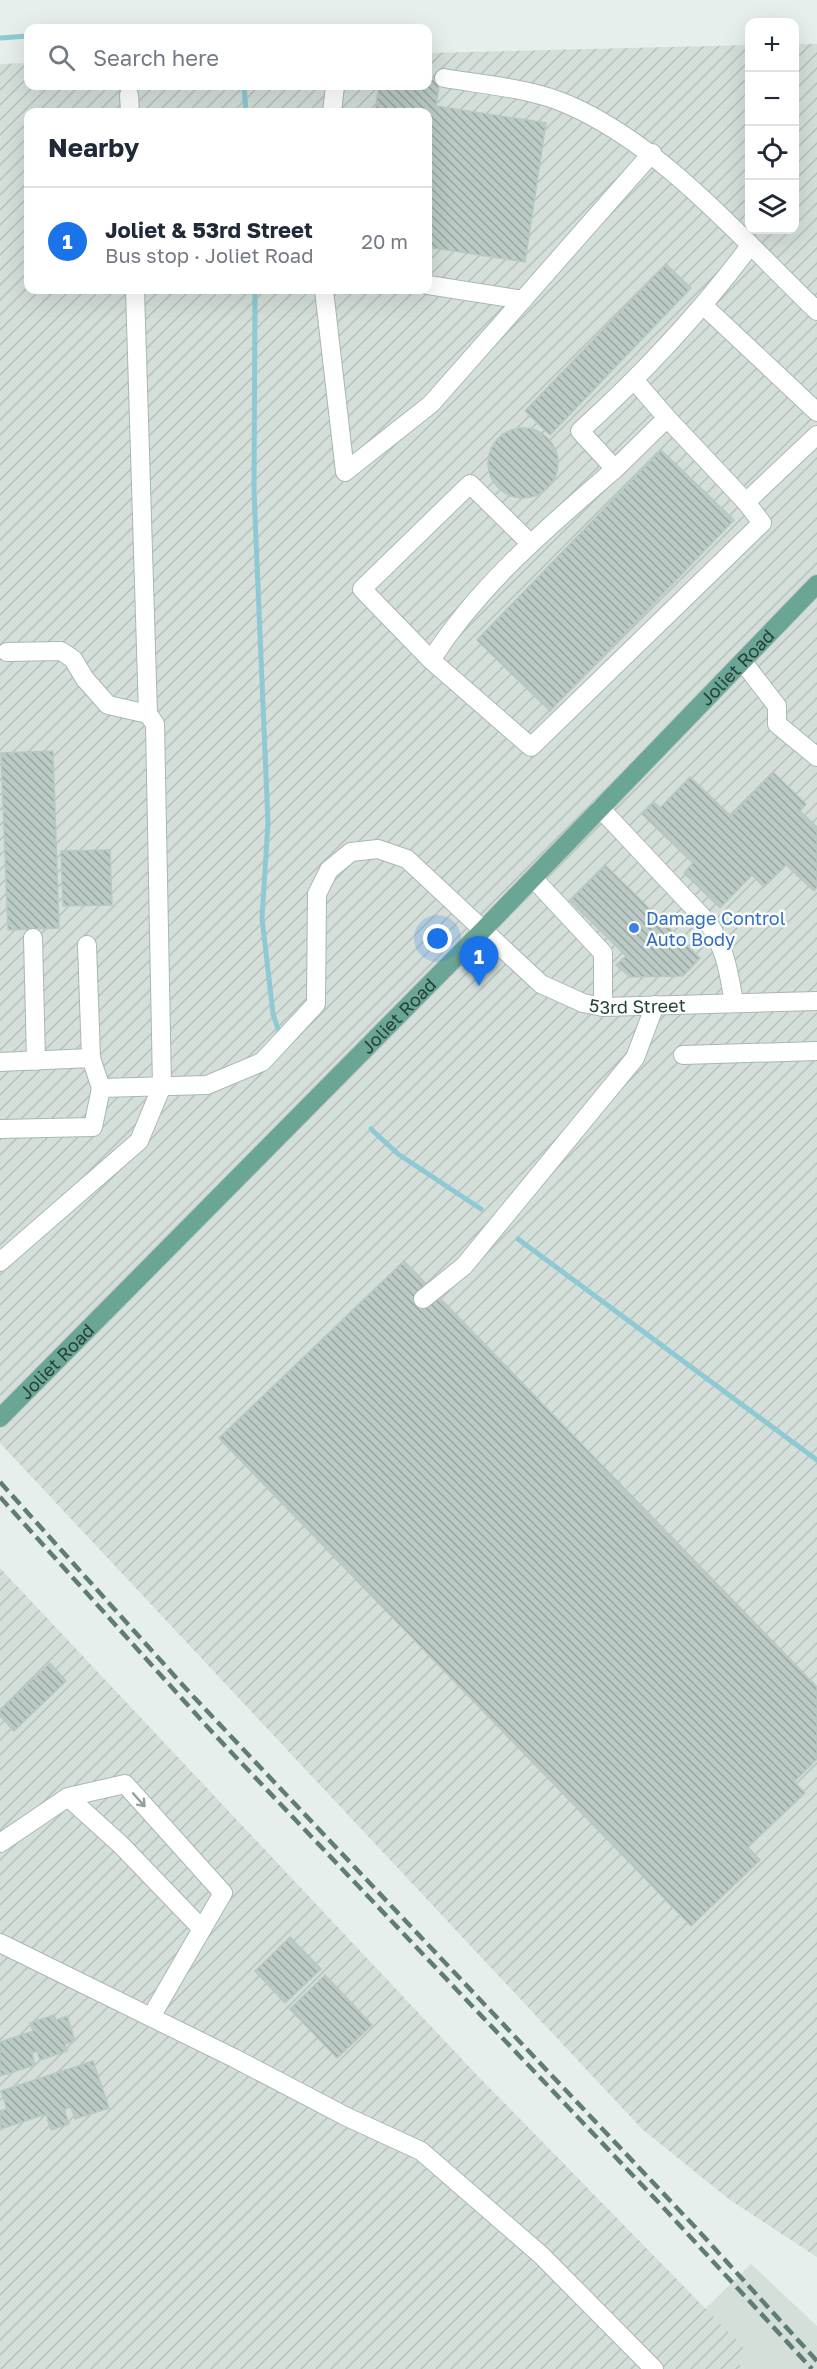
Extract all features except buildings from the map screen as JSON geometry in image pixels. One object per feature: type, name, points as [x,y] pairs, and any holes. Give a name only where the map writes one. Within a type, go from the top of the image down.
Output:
[{"type":"main road","name":"Joliet Road","points":[[0,1418],[483,930],[817,584]]},
{"type":"street","points":[[444,78],[536,94],[568,104],[652,153],[817,311]]},
{"type":"street","points":[[332,108],[335,90]]},
{"type":"street","points":[[324,294],[345,472],[431,404],[652,153]]},
{"type":"street","points":[[615,469],[580,431],[635,381],[704,306],[750,246]]},
{"type":"street","points":[[432,286],[523,300]]},
{"type":"street","points":[[0,1262],[139,1141],[162,1086],[155,724],[148,714],[135,294]]},
{"type":"street","points":[[704,306],[817,412]]},
{"type":"street","points":[[530,543],[470,484],[362,589],[431,660],[531,747],[762,523],[746,502],[635,381]]},
{"type":"street","points":[[431,660],[457,620],[489,583],[530,543],[615,469],[667,418]]},
{"type":"street","points":[[746,502],[817,435]]},
{"type":"street","points":[[7,652],[61,651],[73,659],[85,679],[108,705],[148,714]]},
{"type":"street","points":[[743,662],[777,706],[777,724],[817,757]]},
{"type":"street","points":[[600,808],[709,924],[721,943],[728,961],[734,1003]]},
{"type":"street","name":"53rd Street","points":[[101,1088],[207,1085],[262,1062],[316,1004],[317,894],[329,870],[351,852],[378,849],[407,859],[541,984],[583,1004],[603,1006],[817,1001]]},
{"type":"street","points":[[533,878],[603,952],[603,1006]]},
{"type":"street","points":[[33,938],[36,1060]]},
{"type":"street","points":[[0,1129],[93,1126],[101,1088],[91,1058],[87,945]]},
{"type":"street","points":[[423,1299],[464,1266],[635,1058],[656,1005]]},
{"type":"street","points":[[682,1055],[817,1051]]},
{"type":"street","points":[[0,1062],[91,1058]]},
{"type":"street","points":[[0,1843],[68,1797],[124,1784],[223,1893],[151,2017]]},
{"type":"street","points":[[68,1797],[121,1845],[202,1929]]},
{"type":"street","points":[[0,1943],[347,2117],[421,2151],[541,2255],[654,2369]]},
{"type":"shaded area","points":[[799,44],[817,44],[817,2257],[730,2200],[642,2129],[0,1443],[0,64],[24,63],[24,90],[432,90],[432,53],[745,45],[745,234],[799,234]]},
{"type":"shaded area","points":[[0,1568],[474,2072],[750,2354],[739,2364],[744,2369],[0,2369]]},
{"type":"shaded area","points":[[751,2264],[817,2326],[817,2369],[744,2369],[739,2364],[749,2355],[704,2310]]},
{"type":"waterway","points":[[0,38],[24,36]]},
{"type":"waterway","points":[[244,90],[246,108]]},
{"type":"waterway","points":[[255,294],[254,492],[268,823],[262,918],[273,1014],[278,1029]]},
{"type":"waterway","points":[[371,1129],[398,1154],[481,1209]]},
{"type":"waterway","points":[[518,1239],[817,1460]]},
{"type":"railway","points":[[0,1482],[190,1693],[696,2228],[817,2361]]},
{"type":"railway","points":[[0,1497],[213,1733],[661,2205],[812,2369]]},
{"type":"place","name":"Damage Control Auto Body","points":[[634,928]]},
{"type":"place","name":"Joliet & 53rd Street","points":[[479,986]]}]
